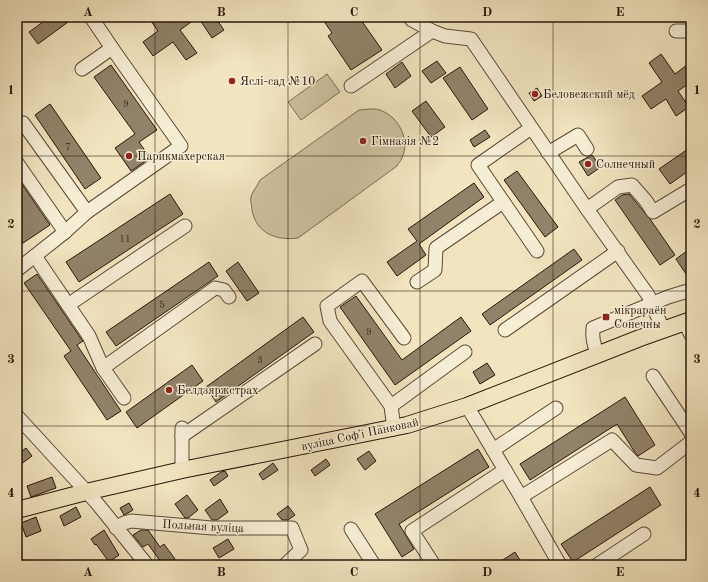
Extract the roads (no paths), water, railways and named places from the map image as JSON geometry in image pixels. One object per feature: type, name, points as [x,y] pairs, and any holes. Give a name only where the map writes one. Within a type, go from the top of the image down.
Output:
[{"type":"main road","name":"вуліца Софʼі Панковай","points":[[17,510],[86,492],[182,470],[394,428],[467,406],[664,329],[689,325]]},
{"type":"street","points":[[17,270],[65,232],[87,212],[181,146],[91,17]]},
{"type":"street","points":[[409,17],[432,31],[445,36],[471,39],[548,153],[653,303],[664,329]]},
{"type":"street","points":[[351,86],[432,31]]},
{"type":"street","points":[[676,31],[691,31]]},
{"type":"street","points":[[82,69],[112,48]]},
{"type":"street","points":[[23,123],[87,212]]},
{"type":"street","points":[[531,128],[478,165],[537,251]]},
{"type":"street","points":[[548,153],[578,135],[587,148]]},
{"type":"street","points":[[17,163],[65,232]]},
{"type":"street","points":[[587,209],[618,187],[632,185],[646,201],[653,212],[691,189]]},
{"type":"street","points":[[417,282],[435,270],[436,248],[503,202]]},
{"type":"street","points":[[68,305],[91,293],[185,226]]},
{"type":"street","points":[[505,330],[618,251]]},
{"type":"street","points":[[35,256],[89,336],[103,368],[124,398]]},
{"type":"street","points":[[394,428],[391,406],[330,321],[327,306],[362,281],[404,338]]},
{"type":"street","points":[[103,368],[193,306],[215,288],[224,290],[229,297]]},
{"type":"street","points":[[598,354],[592,338],[593,328],[668,296],[691,290]]},
{"type":"street","points":[[182,470],[182,432],[315,344]]},
{"type":"street","points":[[391,406],[465,352]]},
{"type":"street","points":[[653,376],[691,432]]},
{"type":"street","points":[[467,406],[560,565]]},
{"type":"street","points":[[493,450],[556,408]]},
{"type":"street","points":[[17,416],[96,502],[147,565]]},
{"type":"street","points":[[521,497],[612,440],[636,465],[657,468],[691,442]]},
{"type":"street","points":[[434,565],[412,531],[505,470]]},
{"type":"street","name":"Польная вуліца","points":[[116,528],[124,523],[132,521],[212,528],[292,528],[301,550],[285,565]]},
{"type":"street","points":[[351,530],[374,565]]},
{"type":"street","points":[[597,565],[644,534]]},
{"type":"place","name":"Яслі-сад №10","points":[[232,81]]},
{"type":"place","name":"Беловежский мёд","points":[[535,94]]},
{"type":"place","name":"Гімназія №2","points":[[363,141]]},
{"type":"place","name":"Парикмахерская","points":[[129,156]]},
{"type":"place","name":"Солнечный","points":[[588,164]]},
{"type":"place","name":"мікрараён Сонечны","points":[[606,317]]},
{"type":"place","name":"Белдзяржстрах","points":[[169,390]]}]
